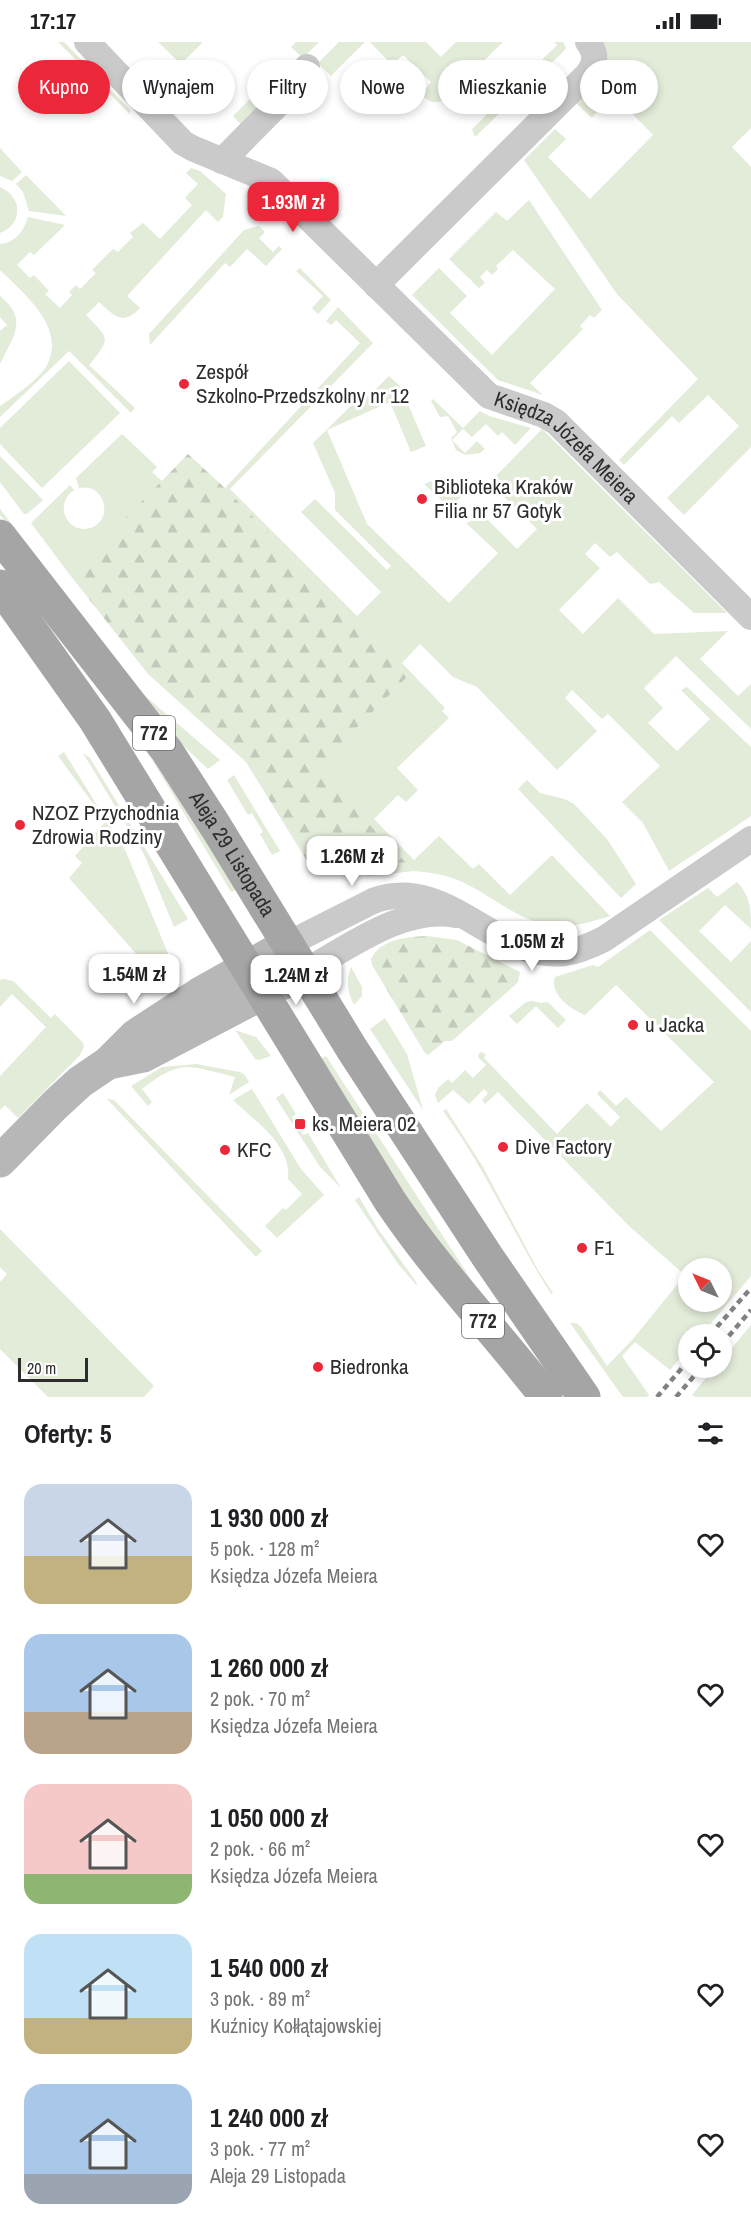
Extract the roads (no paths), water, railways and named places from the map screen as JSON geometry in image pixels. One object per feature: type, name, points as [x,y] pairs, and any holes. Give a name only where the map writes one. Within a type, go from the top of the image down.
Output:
[{"type":"main road","name":"Aleja 29 Listopada","points":[[0,536],[168,752],[347,1042],[487,1256],[584,1397]]},
{"type":"main road","name":"772","points":[[0,586],[95,720],[408,1228],[453,1286],[546,1397]]},
{"type":"street","name":"Księdza Józefa Meiera","points":[[87,42],[183,142],[271,181],[489,396],[544,414],[556,422],[751,616]]},
{"type":"street","points":[[376,285],[587,75],[595,62],[588,42]]},
{"type":"street","points":[[222,161],[268,114]]},
{"type":"street","points":[[0,1161],[55,1105],[81,1082],[108,1063],[128,1041],[143,1029],[288,944],[373,901],[398,894],[429,899],[525,948],[550,953],[568,953],[591,946],[604,939],[751,839]]},
{"type":"street","points":[[108,1063],[143,1056],[401,921],[441,914],[465,917]]},
{"type":"railway","points":[[720,1324],[751,1288]]},
{"type":"railway","points":[[732,1332],[751,1310]]},
{"type":"railway","points":[[657,1397],[678,1373]]},
{"type":"railway","points":[[676,1397],[692,1378]]},
{"type":"place","name":"Zespół Szkolno-Przedszkolny nr 12","points":[[184,384]]},
{"type":"place","name":"Biblioteka Kraków Filia nr 57 Gotyk","points":[[422,499]]},
{"type":"place","name":"NZOZ Przychodnia Zdrowia Rodziny","points":[[20,825]]},
{"type":"place","name":"u Jacka","points":[[633,1025]]},
{"type":"place","name":"ks. Meiera 02","points":[[300,1124]]},
{"type":"place","name":"Dive Factory","points":[[503,1147]]},
{"type":"place","name":"KFC","points":[[225,1150]]},
{"type":"place","name":"F1","points":[[582,1248]]},
{"type":"place","name":"Biedronka","points":[[318,1367]]}]
